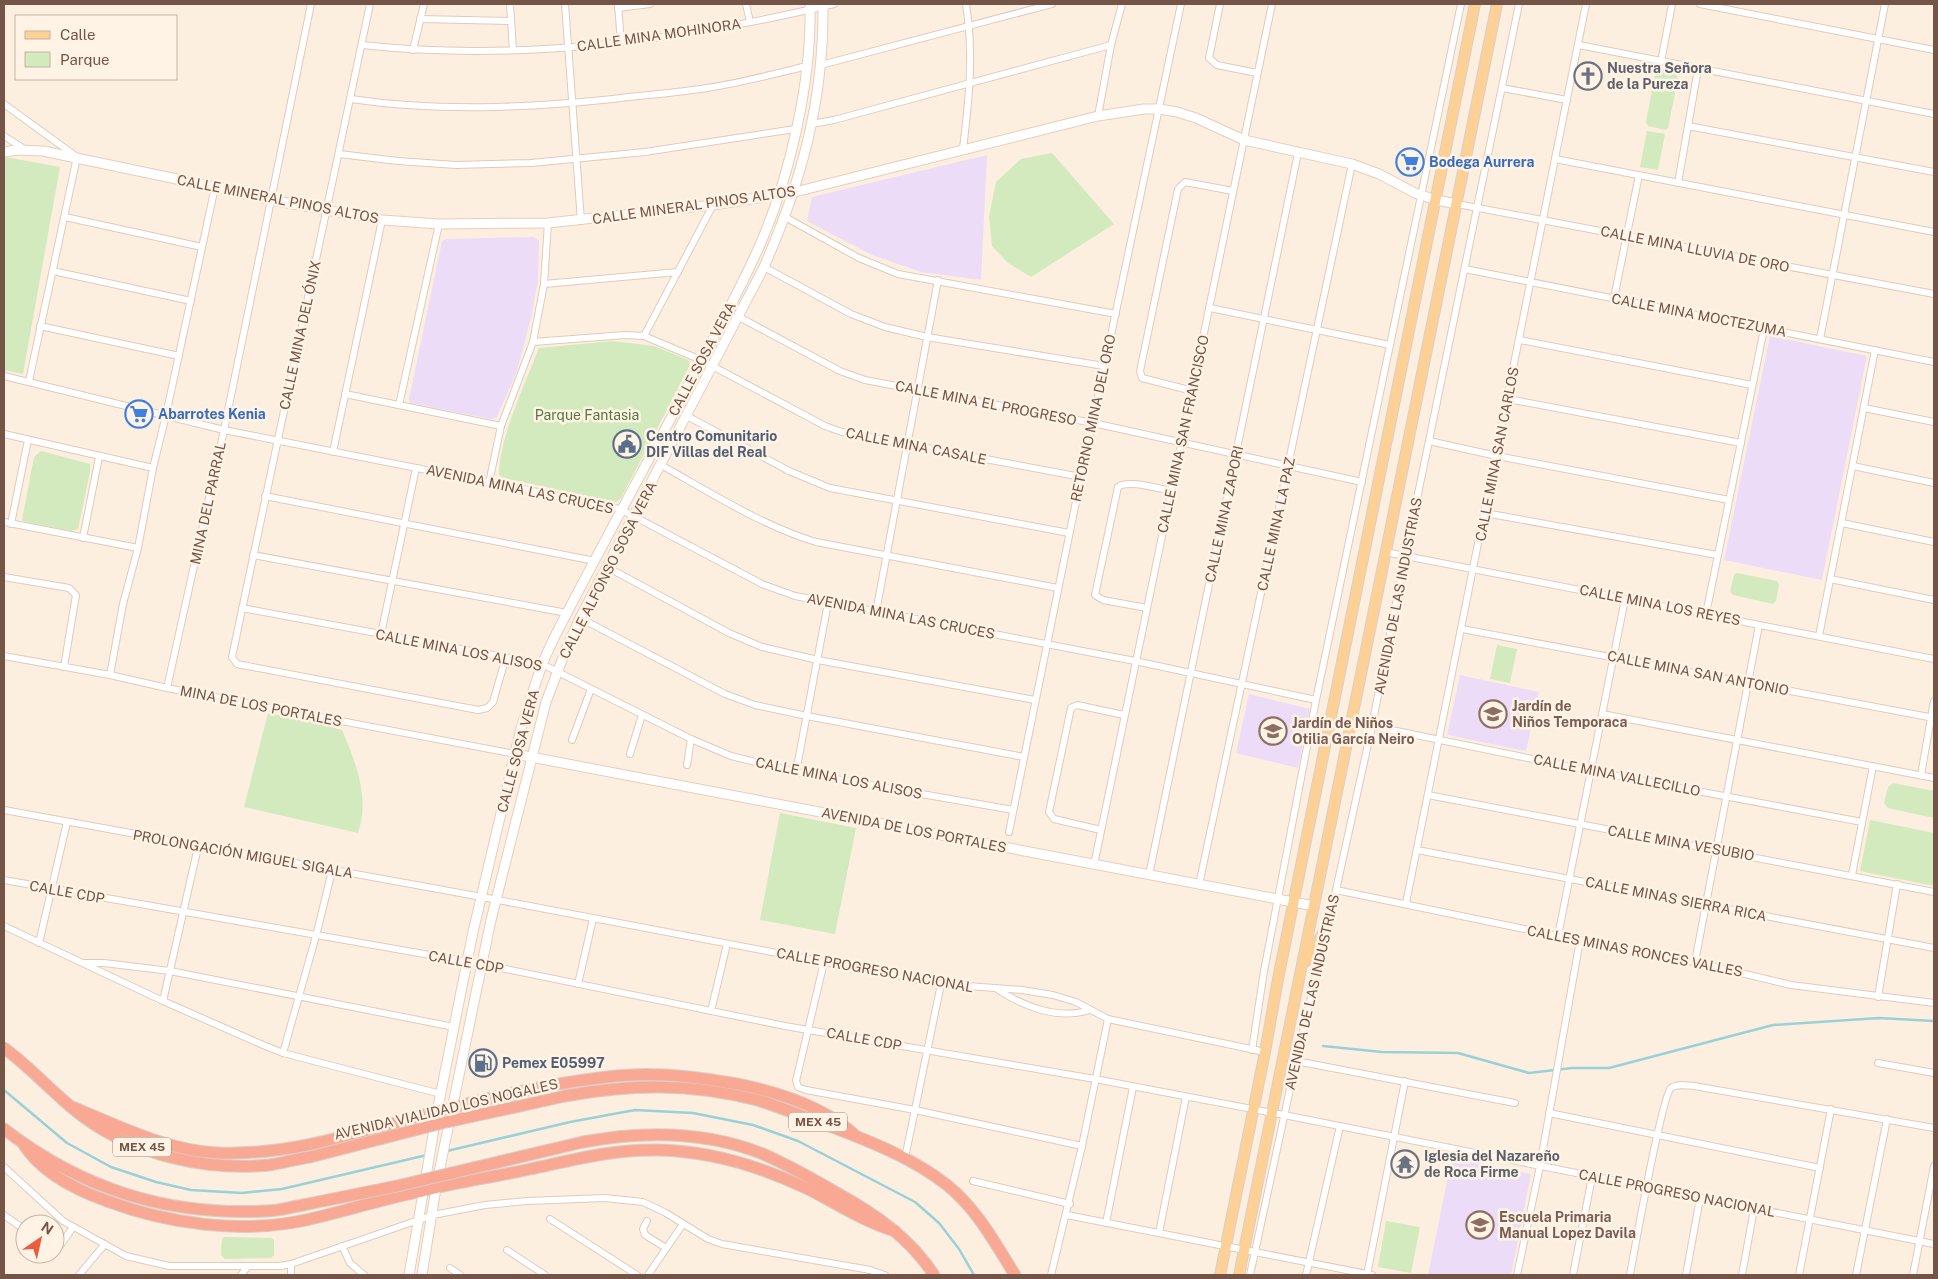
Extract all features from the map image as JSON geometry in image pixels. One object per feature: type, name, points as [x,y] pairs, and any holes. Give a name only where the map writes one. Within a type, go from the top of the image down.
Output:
[{"type":"highway","name":"AVENIDA VIALIDAD LOS NOGALES","points":[[4,1048],[70,1106],[120,1139],[172,1157],[199,1163],[232,1166],[270,1164],[310,1157],[442,1123],[607,1088],[685,1087],[728,1094],[759,1101],[856,1136],[905,1158],[948,1185],[968,1204],[1015,1275]]},
{"type":"highway","points":[[70,1106],[165,1143],[216,1153],[265,1152],[308,1145],[452,1107],[546,1087],[609,1076],[666,1075],[710,1079],[760,1088],[831,1117],[845,1125],[856,1136]]},
{"type":"highway","points":[[4,1129],[24,1145],[67,1171],[99,1185],[150,1201],[188,1208],[223,1211],[267,1211],[303,1205],[397,1186],[583,1142],[631,1135],[667,1134],[710,1140],[762,1154],[807,1176],[867,1210],[910,1244],[934,1275]]},
{"type":"highway","points":[[24,1145],[33,1159],[44,1168],[88,1194],[148,1214],[207,1225],[269,1225],[304,1220],[431,1186],[604,1153],[638,1150],[683,1152],[736,1161],[770,1172],[895,1231]]},
{"type":"main road","points":[[1220,1275],[1293,902],[1475,4]]},
{"type":"main road","name":"AVENIDA DE LAS INDUSTRIAS","points":[[1239,1275],[1249,1250],[1272,1113],[1497,4]]},
{"type":"main road","name":"CALLE ALFONSO SOSA VERA","points":[[409,1275],[420,1219],[431,1186],[452,1107],[481,964],[546,702],[580,618],[739,317],[764,267],[795,192],[812,124],[821,65],[823,5]]},
{"type":"main road","name":"CALLE SOSA VERA","points":[[482,897],[521,728],[542,664],[760,246],[778,195],[796,129],[808,66],[810,6]]},
{"type":"main road","name":"CALLE MINERAL PINOS ALTOS","points":[[4,152],[16,150],[43,151],[77,157],[327,212],[382,220],[439,224],[548,223],[581,221],[713,205],[795,192],[1098,116],[1123,111],[1159,109],[1178,112],[1196,118],[1244,140],[1352,164],[1379,174],[1420,195],[1456,204]]},
{"type":"main road","name":"AVENIDA DE LOS PORTALES","points":[[515,754],[1314,906]]},
{"type":"main road","name":"CALLE ALFONSO SOSA VERA","points":[[422,1275],[432,1215],[431,1186],[437,1112],[482,897]]},
{"type":"main road","points":[[1302,968],[1326,927]]},
{"type":"main road","points":[[451,1042],[465,1045]]},
{"type":"street","name":"MINA DEL PARRAL","points":[[167,688],[224,430],[311,4]]},
{"type":"street","name":"CALLE MINA DEL ÓNIX","points":[[370,4],[232,659],[237,664],[478,710],[487,708],[493,702],[506,657]]},
{"type":"street","points":[[412,50],[424,4]]},
{"type":"street","points":[[510,4],[513,50]]},
{"type":"street","points":[[565,4],[581,221]]},
{"type":"street","points":[[621,43],[618,6],[650,4]]},
{"type":"street","points":[[746,4],[750,22]]},
{"type":"street","name":"CALLE MINA MOHINORA","points":[[362,45],[462,52],[568,49],[621,43],[750,22],[810,6],[834,4]]},
{"type":"street","points":[[963,149],[971,83],[970,26],[966,4]]},
{"type":"street","points":[[821,65],[1052,4]]},
{"type":"street","points":[[1098,116],[1111,45],[1122,4]]},
{"type":"street","name":"RETORNO MINA DEL ORO","points":[[1008,832],[1181,4]]},
{"type":"street","points":[[1220,4],[1209,58],[1217,64],[1257,73]]},
{"type":"street","name":"CALLE MINA SAN FRANCISCO","points":[[1094,865],[1272,4]]},
{"type":"street","points":[[1252,1050],[1316,700],[1461,4]]},
{"type":"street","name":"AVENIDA DE LAS INDUSTRIAS","points":[[1250,1275],[1249,1250],[1284,1115],[1372,726],[1519,4]]},
{"type":"street","name":"CALLE MINA SAN CARLOS","points":[[1406,903],[1532,282],[1586,4]]},
{"type":"street","points":[[1661,62],[1672,4]]},
{"type":"street","points":[[1700,4],[1934,50]]},
{"type":"street","points":[[1820,339],[1885,4]]},
{"type":"street","points":[[420,20],[511,21]]},
{"type":"street","points":[[812,124],[834,120],[1111,45]]},
{"type":"street","points":[[1579,45],[1934,114]]},
{"type":"street","points":[[351,99],[439,108],[494,108],[572,103],[706,88],[808,66]]},
{"type":"street","points":[[1678,182],[1698,69]]},
{"type":"street","points":[[1502,88],[1567,100]]},
{"type":"street","points":[[4,104],[77,157],[29,381]]},
{"type":"street","points":[[1688,126],[1934,172]]},
{"type":"street","points":[[339,154],[456,165],[531,163],[644,152],[796,129]]},
{"type":"street","points":[[4,136],[28,151]]},
{"type":"street","name":"CALLE MINA ZAPORI","points":[[1149,875],[1298,153]]},
{"type":"street","points":[[1555,159],[1934,232]]},
{"type":"street","name":"CALLE MINA LA PAZ","points":[[1199,885],[1352,164]]},
{"type":"street","points":[[1614,298],[1639,175]]},
{"type":"street","points":[[1193,391],[1142,378],[1140,371],[1178,189],[1185,182],[1233,191]]},
{"type":"street","points":[[110,675],[121,613],[138,548],[153,468],[215,187]]},
{"type":"street","name":"CALLE MINA LLUVIA DE ORO","points":[[1456,204],[1934,294]]},
{"type":"street","points":[[644,336],[713,205]]},
{"type":"street","points":[[64,217],[202,247]]},
{"type":"street","points":[[785,217],[859,258],[898,274],[1116,314]]},
{"type":"street","points":[[333,452],[382,220]]},
{"type":"street","points":[[489,483],[500,426],[533,342],[544,284],[548,223]]},
{"type":"street","points":[[400,405],[439,224]]},
{"type":"street","points":[[764,267],[869,322],[928,336],[1104,366]]},
{"type":"street","name":"CALLE MINA MOCTEZUMA","points":[[1465,269],[1934,362]]},
{"type":"street","points":[[53,271],[191,300]]},
{"type":"street","points":[[544,284],[678,272]]},
{"type":"street","points":[[876,612],[938,280]]},
{"type":"street","points":[[1210,308],[1390,344]]},
{"type":"street","name":"CALLE MINA EL PROGRESO","points":[[739,317],[852,376],[1093,423],[1236,456],[1362,482]]},
{"type":"street","points":[[40,326],[179,356]]},
{"type":"street","points":[[1706,614],[1764,329]]},
{"type":"street","name":"CALLE MINA CASALE","points":[[533,342],[625,335],[644,336],[702,360],[825,426],[856,436],[1081,477]]},
{"type":"street","points":[[1520,340],[1752,385]]},
{"type":"street","points":[[1819,636],[1876,350]]},
{"type":"street","name":"AVENIDA MINA LAS CRUCES","points":[[4,376],[224,430],[609,506],[622,510],[762,584],[788,594],[1135,661],[1316,700]]},
{"type":"street","points":[[345,394],[500,426]]},
{"type":"street","points":[[1508,399],[1741,443]]},
{"type":"street","points":[[1864,408],[1934,422]]},
{"type":"street","points":[[687,416],[809,481],[853,493],[897,499],[1069,533]]},
{"type":"street","points":[[4,434],[153,468]]},
{"type":"street","points":[[28,440],[7,523],[138,548]]},
{"type":"street","points":[[1429,441],[1497,456],[1729,500]]},
{"type":"street","points":[[83,538],[99,457]]},
{"type":"street","points":[[661,465],[762,520],[797,536],[816,542],[1058,588]]},
{"type":"street","points":[[1853,466],[1934,483]]},
{"type":"street","points":[[381,634],[416,468]]},
{"type":"street","points":[[1147,608],[1103,600],[1094,595],[1118,487],[1122,484],[1131,484],[1172,492]]},
{"type":"street","points":[[266,496],[595,561]]},
{"type":"street","points":[[1485,512],[1717,555]]},
{"type":"street","points":[[1842,524],[1934,542]]},
{"type":"street","name":"CALLE MINA LOS REYES","points":[[1385,552],[1934,659]]},
{"type":"street","points":[[253,555],[567,613]]},
{"type":"street","points":[[607,567],[729,633],[762,648],[1035,700]]},
{"type":"street","points":[[4,577],[69,588],[75,592],[64,667]]},
{"type":"street","points":[[1830,579],[1934,600]]},
{"type":"street","points":[[1558,936],[1568,878],[1625,599]]},
{"type":"street","points":[[796,772],[828,603]]},
{"type":"street","name":"CALLE MINA LOS ALISOS","points":[[242,608],[542,664],[690,739],[731,756],[796,772],[1013,810]]},
{"type":"street","points":[[580,618],[724,694],[756,705],[1024,757]]},
{"type":"street","points":[[1695,962],[1759,625]]},
{"type":"street","name":"CALLE MINA SAN ANTONIO","points":[[1462,629],[1933,718]]},
{"type":"street","name":"MINA DE LOS PORTALES","points":[[4,656],[515,754]]},
{"type":"street","points":[[572,740],[591,688]]},
{"type":"street","points":[[1921,775],[1933,718],[1934,702]]},
{"type":"street","points":[[1100,830],[1054,819],[1050,815],[1065,736],[1073,706],[1124,715]]},
{"type":"street","points":[[630,754],[642,714]]},
{"type":"street","points":[[1602,714],[1934,778]]},
{"type":"street","name":"CALLE MINA VALLECILLO","points":[[1372,726],[1591,771],[1862,822]]},
{"type":"street","points":[[687,765],[690,739]]},
{"type":"street","points":[[1852,875],[1873,766]]},
{"type":"street","name":"CALLE MINA VESUBIO","points":[[1428,795],[1934,892]]},
{"type":"street","name":"PROLONGACIÓN MIGUEL SIGALA","points":[[4,810],[482,897]]},
{"type":"street","points":[[39,943],[67,822]]},
{"type":"street","points":[[163,1001],[198,846]]},
{"type":"street","name":"CALLE MINAS SIERRA RICA","points":[[1417,850],[1934,948]]},
{"type":"street","points":[[284,1053],[332,871]]},
{"type":"street","name":"CALLE CDP","points":[[4,880],[481,964],[710,1011],[1095,1079]]},
{"type":"street","points":[[1878,997],[1897,884]]},
{"type":"street","name":"CALLES MINAS RONCES VALLES","points":[[1336,890],[1695,962],[1791,985],[1934,1003]]},
{"type":"street","name":"CALLE PROGRESO NACIONAL","points":[[482,897],[941,984],[1029,991],[1053,995],[1071,1000],[1108,1019],[1265,1052]]},
{"type":"street","points":[[578,984],[593,919]]},
{"type":"street","points":[[4,926],[163,1001],[263,1045],[284,1053],[441,1094]]},
{"type":"street","points":[[1517,1275],[1540,1166],[1580,940]]},
{"type":"street","points":[[710,1011],[727,944]]},
{"type":"street","points":[[824,962],[796,1081],[798,1087],[1082,1146]]},
{"type":"street","points":[[83,963],[104,963],[170,971],[454,1027]]},
{"type":"street","points":[[905,1158],[941,984]]},
{"type":"street","points":[[996,989],[1012,999],[1034,1008],[1060,1013],[1080,1013],[1090,1010]]},
{"type":"street","points":[[1051,1275],[1070,1204],[1108,1019]]},
{"type":"street","points":[[1296,1061],[1515,1103]]},
{"type":"street","points":[[1878,1063],[1934,1073]]},
{"type":"street","name":"CALLE PROGRESO NACIONAL","points":[[1095,1079],[1934,1244]]},
{"type":"street","points":[[1067,1215],[1369,1275],[1405,1081]]},
{"type":"street","points":[[1630,1275],[1668,1092],[1676,1086],[1694,1086],[1831,1108],[1934,1128]]},
{"type":"street","points":[[1106,1223],[1133,1087]]},
{"type":"street","points":[[1159,1234],[1186,1097]]},
{"type":"street","points":[[1799,1275],[1831,1108]]},
{"type":"street","points":[[1549,1113],[1820,1168]]},
{"type":"street","points":[[1856,1275],[1886,1119]]},
{"type":"street","points":[[1306,1275],[1340,1126]]},
{"type":"street","points":[[1913,1275],[1934,1166]]},
{"type":"street","points":[[4,1167],[63,1221],[126,1256],[169,1266],[280,1266],[432,1215],[485,1205],[527,1201],[605,1198],[643,1202],[666,1213],[708,1239],[722,1244],[870,1270],[885,1275]]},
{"type":"street","points":[[1573,1275],[1592,1176]]},
{"type":"street","points":[[973,1181],[1070,1204]]},
{"type":"street","points":[[1686,1275],[1700,1198]]},
{"type":"street","points":[[1742,1275],[1754,1209]]},
{"type":"street","points":[[4,1215],[15,1223]]},
{"type":"street","points":[[550,1219],[637,1275]]},
{"type":"street","points":[[647,1221],[643,1229],[645,1235],[666,1248]]},
{"type":"street","points":[[648,1275],[683,1224]]},
{"type":"street","points":[[65,1239],[73,1227]]},
{"type":"street","points":[[84,1274],[104,1244]]},
{"type":"street","points":[[342,1246],[350,1263],[364,1275]]},
{"type":"street","points":[[507,1250],[545,1275]]},
{"type":"street","points":[[290,1264],[291,1275]]},
{"type":"street","points":[[242,1275],[248,1266]]},
{"type":"street","points":[[450,1268],[460,1275]]},
{"type":"shaded area","points":[[987,155],[981,280],[921,272],[872,255],[807,221],[812,197]]},
{"type":"shaded area","points":[[534,237],[539,241],[538,280],[532,314],[517,371],[497,417],[491,419],[410,403],[409,399],[442,241],[446,239]]},
{"type":"shaded area","points":[[1770,336],[1867,356],[1822,580],[1724,560]]},
{"type":"shaded area","name":"Jardín de Niños Temporaca","points":[[1460,675],[1539,692],[1526,751],[1447,735]]},
{"type":"shaded area","name":"Jardín de Niños Otilia García Neiro","points":[[1249,694],[1310,709],[1298,768],[1236,753]]},
{"type":"shaded area","name":"Escuela Primaria Manual Lopez Davila","points":[[1452,1157],[1531,1174],[1511,1275],[1428,1275]]},
{"type":"green space","points":[[1660,71],[1676,74],[1678,78],[1668,128],[1665,130],[1648,126],[1646,122],[1655,74]]},
{"type":"green space","points":[[1647,131],[1665,134],[1658,170],[1640,167]]},
{"type":"green space","points":[[1052,153],[1114,224],[1031,277],[1008,263],[992,246],[989,216],[996,182],[1021,159]]},
{"type":"green space","points":[[5,157],[60,167],[23,374],[4,370]]},
{"type":"green space","name":"Parque Fantasia","points":[[612,341],[654,346],[688,360],[690,365],[621,498],[616,502],[503,478],[499,475],[500,460],[508,428],[539,348]]},
{"type":"green space","points":[[41,451],[90,464],[78,529],[71,531],[22,520],[34,457]]},
{"type":"green space","points":[[1737,573],[1777,581],[1779,584],[1776,601],[1773,604],[1733,595],[1730,591],[1734,575]]},
{"type":"green space","points":[[1497,645],[1517,649],[1510,683],[1490,679]]},
{"type":"green space","points":[[268,713],[342,730],[360,781],[363,807],[358,833],[244,807]]},
{"type":"green space","points":[[1893,783],[1934,791],[1934,818],[1888,808],[1884,803],[1888,787]]},
{"type":"green space","points":[[780,813],[856,828],[835,934],[760,920]]},
{"type":"green space","points":[[1870,820],[1934,833],[1934,886],[1860,871]]},
{"type":"green space","points":[[1386,1221],[1420,1227],[1411,1273],[1378,1267]]},
{"type":"green space","points":[[224,1237],[271,1238],[274,1240],[274,1255],[271,1258],[225,1259],[221,1255],[222,1239]]},
{"type":"waterway","points":[[1323,1046],[1382,1052],[1458,1053],[1529,1073],[1572,1068],[1609,1068],[1773,1025],[1879,1018],[1934,1021]]},
{"type":"waterway","points":[[4,1090],[67,1143],[111,1167],[156,1182],[191,1190],[242,1193],[282,1189],[427,1155]]},
{"type":"waterway","points":[[447,1151],[570,1122],[635,1110],[693,1113],[753,1125],[798,1141],[915,1202],[939,1223],[959,1249],[974,1275]]},
{"type":"place","name":"Nuestra Señora de la Pureza","points":[[1588,76]]},
{"type":"place","name":"Bodega Aurrera","points":[[1410,162]]},
{"type":"place","name":"Abarrotes Kenia","points":[[139,414]]},
{"type":"place","name":"Centro Comunitario DIF Villas del Real","points":[[627,444]]},
{"type":"place","name":"Jardín de Niños Temporaca","points":[[1493,714]]},
{"type":"place","name":"Jardín de Niños Otilia García Neiro","points":[[1273,731]]},
{"type":"place","name":"Pemex E05997","points":[[483,1063]]},
{"type":"place","name":"Iglesia del Nazareño de Roca Firme","points":[[1405,1164]]},
{"type":"place","name":"Escuela Primaria Manual Lopez Davila","points":[[1480,1225]]}]
